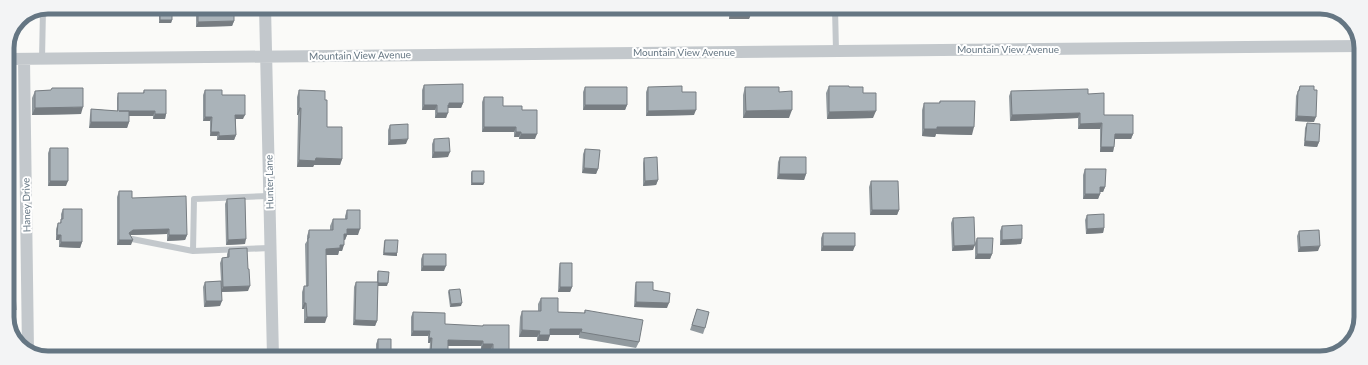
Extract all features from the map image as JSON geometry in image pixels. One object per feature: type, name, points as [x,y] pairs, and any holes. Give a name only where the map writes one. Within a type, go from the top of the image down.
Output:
[{"type":"street","name":"Hunter Lane","points":[[265,14],[273,351]]},
{"type":"street","name":"Mountain View Avenue","points":[[14,59],[1354,46]]},
{"type":"street","name":"Haney Drive","points":[[24,59],[28,344]]},
{"type":"lane","points":[[835,14],[836,51]]},
{"type":"lane","points":[[42,59],[43,15]]},
{"type":"lane","points":[[193,251],[194,199],[269,196]]},
{"type":"lane","points":[[132,239],[193,251],[270,248]]},
{"type":"building","points":[[160,14],[172,14],[172,20],[160,20]]},
{"type":"building","points":[[198,14],[234,14],[234,21],[198,22]]},
{"type":"building","points":[[463,84],[463,103],[449,103],[448,113],[437,113],[437,105],[424,105],[424,85]]},
{"type":"building","points":[[682,86],[682,92],[696,92],[696,110],[648,111],[648,87]]},
{"type":"building","points":[[829,86],[863,87],[863,93],[876,93],[876,111],[829,112]]},
{"type":"building","points":[[1300,86],[1314,86],[1314,90],[1317,90],[1316,117],[1297,116],[1298,91]]},
{"type":"building","points":[[585,87],[627,87],[627,105],[585,105]]},
{"type":"building","points":[[745,87],[779,87],[779,92],[792,91],[792,110],[746,111]]},
{"type":"building","points":[[52,88],[83,88],[83,107],[35,108],[35,91],[51,90]]},
{"type":"building","points":[[1088,89],[1088,94],[1104,93],[1104,115],[1133,115],[1133,134],[1115,134],[1114,147],[1101,147],[1102,123],[1080,124],[1080,113],[1012,115],[1011,91]]},
{"type":"building","points":[[144,90],[166,90],[166,114],[155,114],[155,111],[129,111],[129,122],[91,122],[91,109],[118,111],[118,93],[144,93]]},
{"type":"building","points":[[205,90],[222,90],[222,95],[245,95],[245,115],[235,115],[236,135],[219,136],[219,132],[211,132],[212,117],[205,117]]},
{"type":"building","points":[[299,90],[325,91],[325,100],[327,100],[327,127],[342,127],[342,159],[316,158],[315,161],[299,160],[301,108],[299,108]]},
{"type":"building","points":[[484,97],[503,97],[503,106],[522,106],[522,110],[537,110],[537,134],[521,134],[521,132],[516,132],[516,127],[484,127]]},
{"type":"building","points":[[940,101],[975,101],[974,127],[937,127],[937,129],[924,129],[924,103],[940,103]]},
{"type":"building","points":[[1307,123],[1320,124],[1319,142],[1305,141]]},
{"type":"building","points":[[408,124],[408,139],[390,140],[390,125]]},
{"type":"building","points":[[449,138],[450,152],[434,152],[434,139]]},
{"type":"building","points":[[50,148],[68,148],[68,181],[50,181]]},
{"type":"building","points":[[585,149],[600,150],[598,169],[584,168]]},
{"type":"building","points":[[657,157],[658,180],[645,181],[644,158]]},
{"type":"building","points":[[780,157],[806,157],[806,174],[779,174]]},
{"type":"building","points":[[1085,169],[1106,169],[1105,187],[1100,187],[1100,194],[1085,194]]},
{"type":"building","points":[[472,171],[484,171],[484,183],[472,183]]},
{"type":"building","points":[[871,181],[898,181],[899,210],[872,210]]},
{"type":"building","points":[[119,191],[132,191],[132,198],[186,196],[187,235],[169,235],[169,229],[133,230],[129,233],[133,240],[119,240]]},
{"type":"building","points":[[245,198],[246,239],[228,240],[227,199]]},
{"type":"building","points":[[63,209],[82,209],[82,242],[61,242],[61,235],[57,235],[58,223],[61,223],[61,219],[63,219]]},
{"type":"building","points":[[347,210],[360,210],[360,229],[347,229],[347,234],[344,234],[344,245],[340,245],[340,248],[326,249],[327,317],[307,317],[306,303],[304,303],[304,286],[308,286],[309,230],[333,230],[333,219],[347,219]]},
{"type":"building","points":[[1104,214],[1104,228],[1087,229],[1087,215]]},
{"type":"building","points":[[974,217],[975,245],[954,246],[953,218]]},
{"type":"building","points":[[1022,225],[1022,239],[1002,240],[1002,226]]},
{"type":"building","points":[[1319,230],[1320,246],[1300,247],[1299,231]]},
{"type":"building","points":[[823,233],[855,233],[855,246],[823,246]]},
{"type":"building","points":[[977,238],[993,238],[992,254],[977,254]]},
{"type":"building","points":[[385,240],[398,240],[397,253],[384,253]]},
{"type":"building","points":[[247,248],[250,286],[223,287],[222,258],[229,257],[229,249]]},
{"type":"building","points":[[423,254],[446,254],[446,266],[423,266]]},
{"type":"building","points":[[560,263],[572,263],[572,287],[560,287]]},
{"type":"building","points":[[378,271],[389,272],[388,283],[378,283]]},
{"type":"building","points":[[221,281],[222,301],[206,301],[205,282]]},
{"type":"building","points":[[356,282],[378,282],[377,321],[355,320]]},
{"type":"building","points":[[636,282],[653,282],[653,290],[670,293],[669,303],[636,302]]},
{"type":"building","points":[[460,289],[462,303],[451,304],[449,290]]},
{"type":"building","points":[[14,292],[16,310],[14,310]]},
{"type":"building","points":[[541,298],[558,298],[558,312],[585,313],[585,310],[643,320],[639,342],[581,332],[582,329],[550,329],[550,335],[539,335],[540,331],[522,330],[522,311],[541,311]]},
{"type":"building","points":[[697,309],[709,312],[705,328],[692,325]]},
{"type":"building","points":[[413,312],[445,313],[445,324],[483,326],[509,325],[509,351],[493,351],[493,344],[483,344],[483,341],[448,340],[448,351],[431,351],[432,338],[429,338],[430,331],[413,331]]},
{"type":"building","points":[[378,339],[391,339],[391,351],[378,351]]}]
